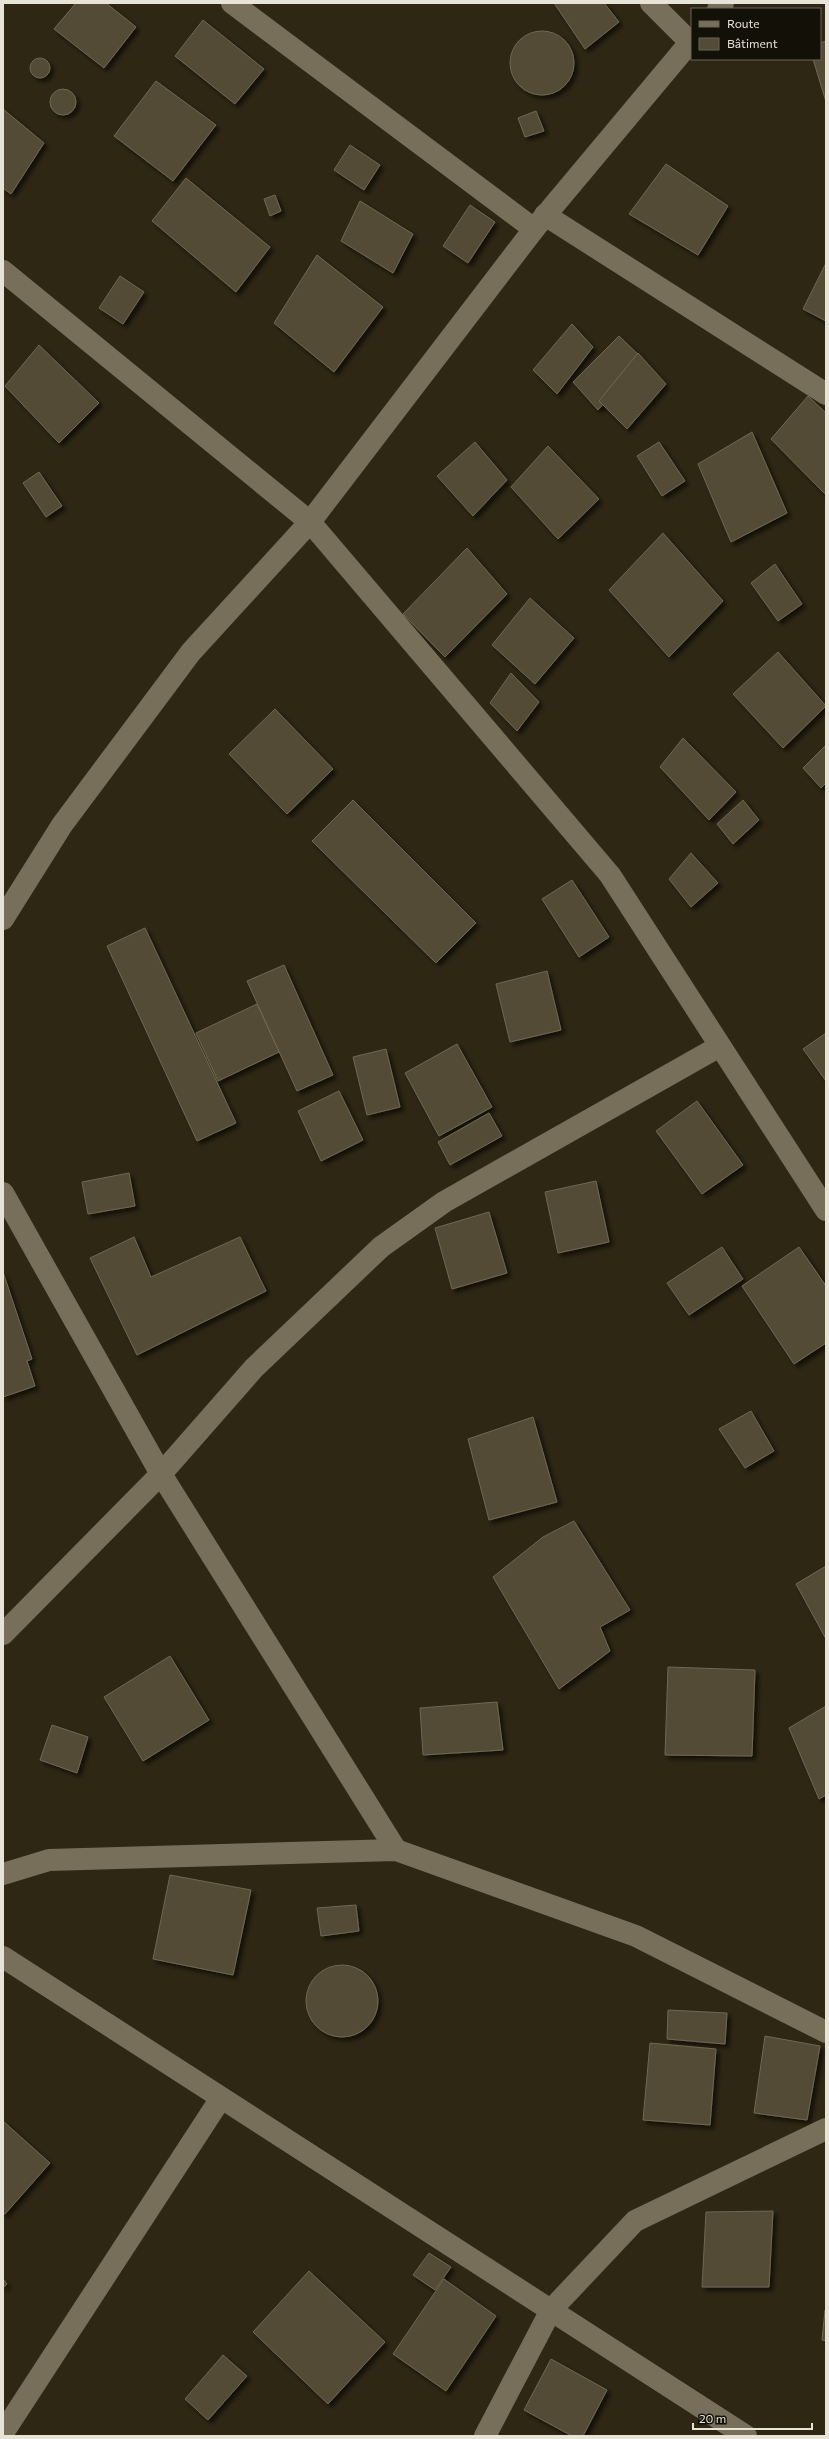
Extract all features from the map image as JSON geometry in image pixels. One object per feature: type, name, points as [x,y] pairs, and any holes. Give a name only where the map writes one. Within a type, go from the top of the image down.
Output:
[{"type":"street","points":[[232,3],[539,222],[826,394]]},
{"type":"street","points":[[3,919],[62,825],[191,652],[310,522],[539,222],[691,41],[651,3]]},
{"type":"street","points":[[3,271],[310,522],[610,875],[826,1210]]},
{"type":"street","points":[[3,1634],[161,1474],[254,1368],[381,1247],[444,1202],[720,1046]]},
{"type":"street","points":[[3,1192],[161,1474],[396,1850]]},
{"type":"street","points":[[3,1874],[49,1860],[396,1850],[636,1936],[826,2032]]},
{"type":"street","points":[[3,1957],[746,2436]]},
{"type":"street","points":[[3,2433],[221,2098]]},
{"type":"street","points":[[485,2436],[551,2310],[635,2221],[826,2129]]},
{"type":"building","points":[[76,3],[106,3],[136,27],[104,68],[54,29]]},
{"type":"building","points":[[554,3],[604,3],[619,22],[585,49]]},
{"type":"building","points":[[203,20],[264,69],[235,104],[175,56]]},
{"type":"building","points":[[536,31],[548,31],[565,40],[572,51],[574,63],[572,75],[565,86],[548,95],[536,95],[524,90],[515,81],[510,69],[510,57],[515,45],[524,36]]},
{"type":"building","points":[[826,41],[826,102],[813,60],[821,60],[821,43]]},
{"type":"building","points":[[40,58],[47,61],[50,68],[47,75],[40,78],[33,75],[30,68],[33,61]]},
{"type":"building","points":[[156,81],[216,125],[173,181],[114,136]]},
{"type":"building","points":[[63,89],[72,93],[76,102],[72,111],[63,115],[54,111],[50,102],[54,93]]},
{"type":"building","points":[[3,109],[44,143],[11,194],[3,188]]},
{"type":"building","points":[[536,111],[544,131],[525,137],[518,118]]},
{"type":"building","points":[[350,145],[380,165],[364,190],[334,170]]},
{"type":"building","points":[[666,164],[728,206],[698,255],[629,214]]},
{"type":"building","points":[[186,178],[270,247],[236,292],[152,221]]},
{"type":"building","points":[[275,195],[281,211],[270,216],[264,199]]},
{"type":"building","points":[[360,201],[413,234],[393,273],[341,241]]},
{"type":"building","points":[[470,205],[495,222],[468,263],[443,246]]},
{"type":"building","points":[[317,255],[383,307],[334,372],[274,323]]},
{"type":"building","points":[[826,263],[826,321],[803,309]]},
{"type":"building","points":[[120,276],[144,292],[123,324],[99,308]]},
{"type":"building","points":[[572,324],[593,347],[557,394],[533,370]]},
{"type":"building","points":[[619,336],[642,358],[598,410],[573,382]]},
{"type":"building","points":[[39,345],[99,403],[59,443],[5,386]]},
{"type":"building","points":[[638,353],[666,384],[627,429],[599,401]]},
{"type":"building","points":[[808,396],[826,413],[826,495],[771,439]]},
{"type":"building","points":[[752,432],[787,513],[731,542],[698,464]]},
{"type":"building","points":[[475,442],[507,480],[473,516],[437,476]]},
{"type":"building","points":[[659,442],[685,481],[662,496],[637,456]]},
{"type":"building","points":[[548,446],[599,499],[558,539],[511,487]]},
{"type":"building","points":[[39,472],[62,506],[46,517],[23,483]]},
{"type":"building","points":[[663,533],[723,601],[669,657],[609,590]]},
{"type":"building","points":[[467,548],[507,594],[445,657],[403,614]]},
{"type":"building","points":[[775,564],[802,604],[778,621],[751,583]]},
{"type":"building","points":[[530,598],[574,638],[535,684],[492,645]]},
{"type":"building","points":[[778,652],[826,706],[783,748],[733,694]]},
{"type":"building","points":[[511,673],[539,702],[517,731],[490,703]]},
{"type":"building","points":[[275,709],[333,769],[287,814],[229,754]]},
{"type":"building","points":[[683,738],[736,792],[709,820],[660,767]]},
{"type":"building","points":[[826,745],[826,783],[821,788],[803,768]]},
{"type":"building","points":[[353,800],[476,923],[436,963],[312,841]]},
{"type":"building","points":[[743,800],[759,820],[733,844],[717,824]]},
{"type":"building","points":[[691,853],[718,883],[691,907],[669,879]]},
{"type":"building","points":[[572,880],[609,937],[579,957],[542,899]]},
{"type":"building","points":[[145,928],[236,1123],[197,1141],[107,946]]},
{"type":"building","points":[[284,965],[333,1075],[297,1091],[247,981]]},
{"type":"building","points":[[547,971],[561,1030],[510,1042],[496,984]]},
{"type":"building","points":[[257,1004],[279,1052],[218,1081],[196,1033]]},
{"type":"building","points":[[826,1033],[826,1081],[803,1049]]},
{"type":"building","points":[[457,1044],[492,1107],[439,1136],[405,1073]]},
{"type":"building","points":[[386,1049],[400,1107],[367,1115],[353,1057]]},
{"type":"building","points":[[339,1091],[363,1140],[321,1161],[298,1111]]},
{"type":"building","points":[[697,1101],[743,1165],[702,1194],[656,1131]]},
{"type":"building","points":[[489,1113],[502,1136],[450,1165],[438,1142]]},
{"type":"building","points":[[129,1173],[135,1206],[88,1214],[82,1182]]},
{"type":"building","points":[[596,1181],[609,1242],[558,1253],[545,1192]]},
{"type":"building","points":[[489,1212],[507,1273],[452,1289],[435,1228]]},
{"type":"building","points":[[134,1237],[151,1277],[240,1237],[266,1291],[137,1355],[90,1258]]},
{"type":"building","points":[[722,1247],[743,1279],[689,1315],[667,1283]]},
{"type":"building","points":[[799,1247],[826,1286],[826,1343],[794,1364],[742,1286]]},
{"type":"building","points":[[3,1272],[32,1359],[27,1361],[35,1386],[3,1397]]},
{"type":"building","points":[[751,1411],[774,1451],[745,1468],[719,1429]]},
{"type":"building","points":[[533,1417],[557,1502],[489,1520],[468,1439]]},
{"type":"building","points":[[574,1521],[630,1610],[600,1627],[610,1651],[559,1689],[493,1577],[543,1537]]},
{"type":"building","points":[[826,1566],[826,1639],[796,1584]]},
{"type":"building","points":[[170,1656],[209,1720],[143,1761],[104,1697]]},
{"type":"building","points":[[668,1667],[755,1670],[752,1756],[665,1755]]},
{"type":"building","points":[[497,1702],[503,1750],[423,1755],[420,1708]]},
{"type":"building","points":[[826,1706],[826,1795],[819,1799],[789,1728]]},
{"type":"building","points":[[52,1725],[88,1737],[77,1773],[40,1760]]},
{"type":"building","points":[[170,1875],[251,1890],[233,1975],[153,1959]]},
{"type":"building","points":[[356,1905],[359,1931],[321,1936],[317,1908]]},
{"type":"building","points":[[342,1965],[356,1968],[368,1975],[375,1987],[378,2001],[375,2015],[368,2027],[356,2034],[342,2037],[328,2034],[316,2027],[309,2015],[306,2001],[309,1987],[316,1975],[328,1968]]},
{"type":"building","points":[[668,2010],[727,2013],[725,2044],[667,2039]]},
{"type":"building","points":[[765,2036],[820,2046],[807,2120],[754,2113]]},
{"type":"building","points":[[650,2043],[716,2049],[710,2125],[643,2120]]},
{"type":"building","points":[[3,2121],[50,2163],[5,2214],[3,2213]]},
{"type":"building","points":[[773,2211],[769,2287],[702,2287],[706,2212]]},
{"type":"building","points":[[429,2253],[451,2267],[435,2290],[413,2275]]},
{"type":"building","points":[[309,2271],[385,2342],[328,2404],[253,2332]]},
{"type":"building","points":[[3,2279],[7,2284],[3,2288]]},
{"type":"building","points":[[444,2279],[496,2316],[446,2391],[393,2354]]},
{"type":"building","points":[[826,2310],[826,2341],[822,2340]]},
{"type":"building","points":[[223,2355],[247,2376],[208,2420],[185,2399]]},
{"type":"building","points":[[551,2359],[607,2390],[583,2436],[572,2436],[524,2410]]}]
